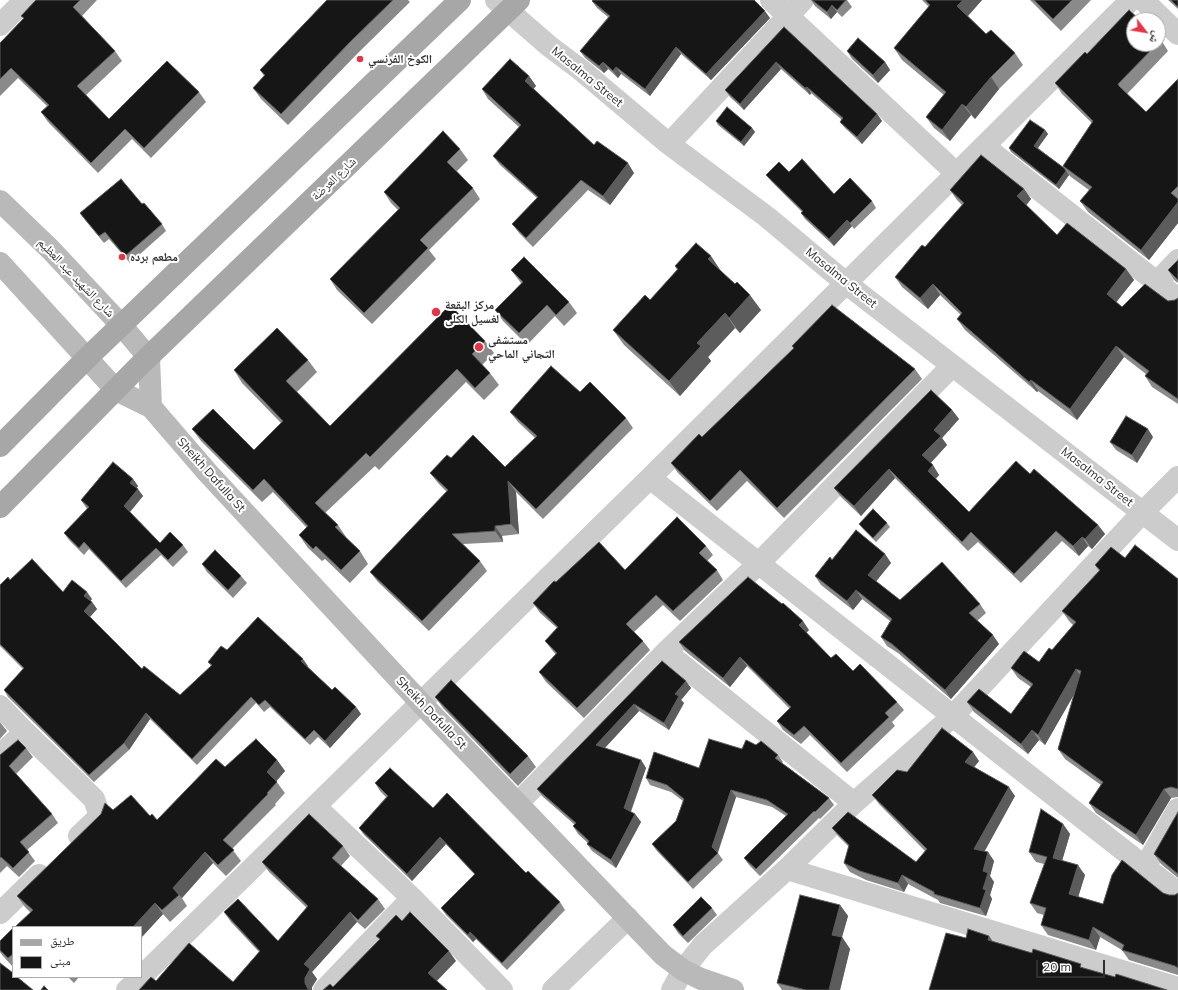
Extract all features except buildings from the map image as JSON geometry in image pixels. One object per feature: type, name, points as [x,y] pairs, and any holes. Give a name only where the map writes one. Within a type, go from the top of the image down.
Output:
[{"type":"main road","points":[[0,446],[88,358],[460,0]]},
{"type":"main road","name":"شارع العرضة","points":[[0,507],[116,390],[508,4]]},
{"type":"street","points":[[0,25],[25,0]]},
{"type":"street","points":[[771,0],[957,174]]},
{"type":"street","points":[[669,144],[803,0]]},
{"type":"street","points":[[142,976],[847,284],[1131,0]]},
{"type":"street","points":[[1143,0],[1178,34]]},
{"type":"street","name":"Masalma Street","points":[[508,4],[669,144],[767,217],[847,284],[1178,540]]},
{"type":"street","points":[[985,146],[1178,299]]},
{"type":"street","name":"شارع الشهيد عبد العظيم","points":[[0,201],[51,250],[122,326],[149,358]]},
{"type":"street","points":[[1156,283],[1178,260]]},
{"type":"street","points":[[0,263],[116,390],[151,408],[149,358]]},
{"type":"street","points":[[518,803],[666,652],[758,564],[952,366]]},
{"type":"street","name":"Sheikh Dafulla St","points":[[151,408],[207,472],[420,702],[663,955],[683,970],[701,979],[733,990]]},
{"type":"street","points":[[672,990],[683,970],[703,945],[787,869],[854,803],[952,717],[1142,513],[1178,477]]},
{"type":"street","points":[[650,478],[952,717],[1178,893]]},
{"type":"street","points":[[666,652],[854,803]]},
{"type":"street","points":[[0,706],[94,799],[100,816],[0,913]]},
{"type":"street","points":[[0,755],[25,732]]},
{"type":"street","points":[[316,806],[412,898],[502,990]]},
{"type":"street","points":[[1145,867],[1178,809]]},
{"type":"street","points":[[787,869],[1178,988]]},
{"type":"street","points":[[324,990],[412,898]]},
{"type":"street","points":[[553,990],[628,918]]},
{"type":"street","points":[[127,990],[140,978]]},
{"type":"place","name":"الكوخ الفرنسي","points":[[360,59]]},
{"type":"place","name":"مطعم برده","points":[[122,257]]},
{"type":"place","name":"مركز البقعة لغسيل الكلى","points":[[436,312]]},
{"type":"place","name":"مستشفى التجاني الماحي","points":[[479,347]]}]
